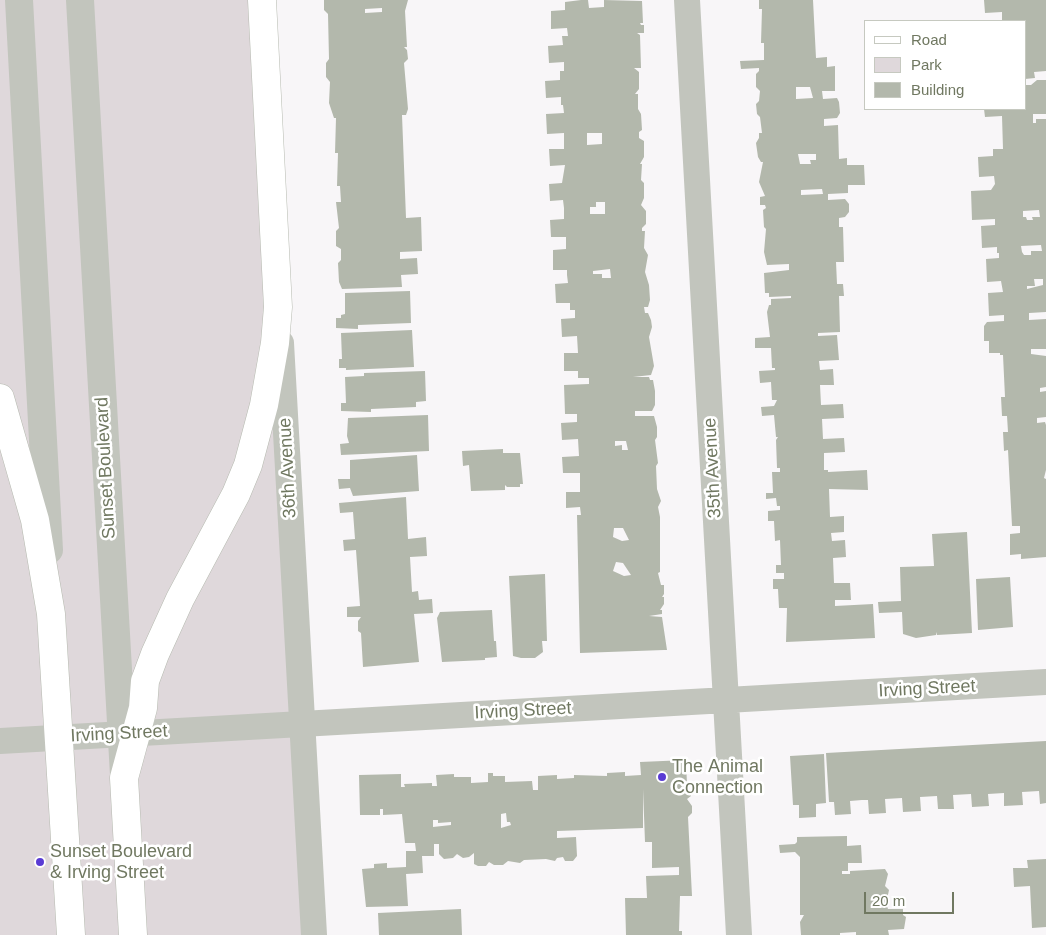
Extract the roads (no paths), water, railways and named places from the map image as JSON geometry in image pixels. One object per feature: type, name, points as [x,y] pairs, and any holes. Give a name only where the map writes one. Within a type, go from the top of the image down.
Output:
[{"type":"main road","name":"36th Avenue","points":[[262,0],[278,307]]},
{"type":"main road","points":[[133,935],[124,778],[128,733],[143,708],[145,681],[155,654],[180,599],[236,494],[248,464],[266,398],[275,343],[278,307]]},
{"type":"main road","points":[[0,398],[35,520],[51,614],[56,664],[71,935]]},
{"type":"street","points":[[19,0],[56,664]]},
{"type":"street","name":"Sunset Boulevard","points":[[80,0],[128,733]]},
{"type":"street","name":"35th Avenue","points":[[687,0],[739,935]]},
{"type":"street","name":"36th Avenue","points":[[278,307],[314,935]]},
{"type":"street","name":"Irving Street","points":[[0,741],[1046,682]]},
{"type":"place","name":"The Animal Connection","points":[[662,777]]},
{"type":"place","name":"Sunset Boulevard & Irving Street","points":[[40,862]]}]
